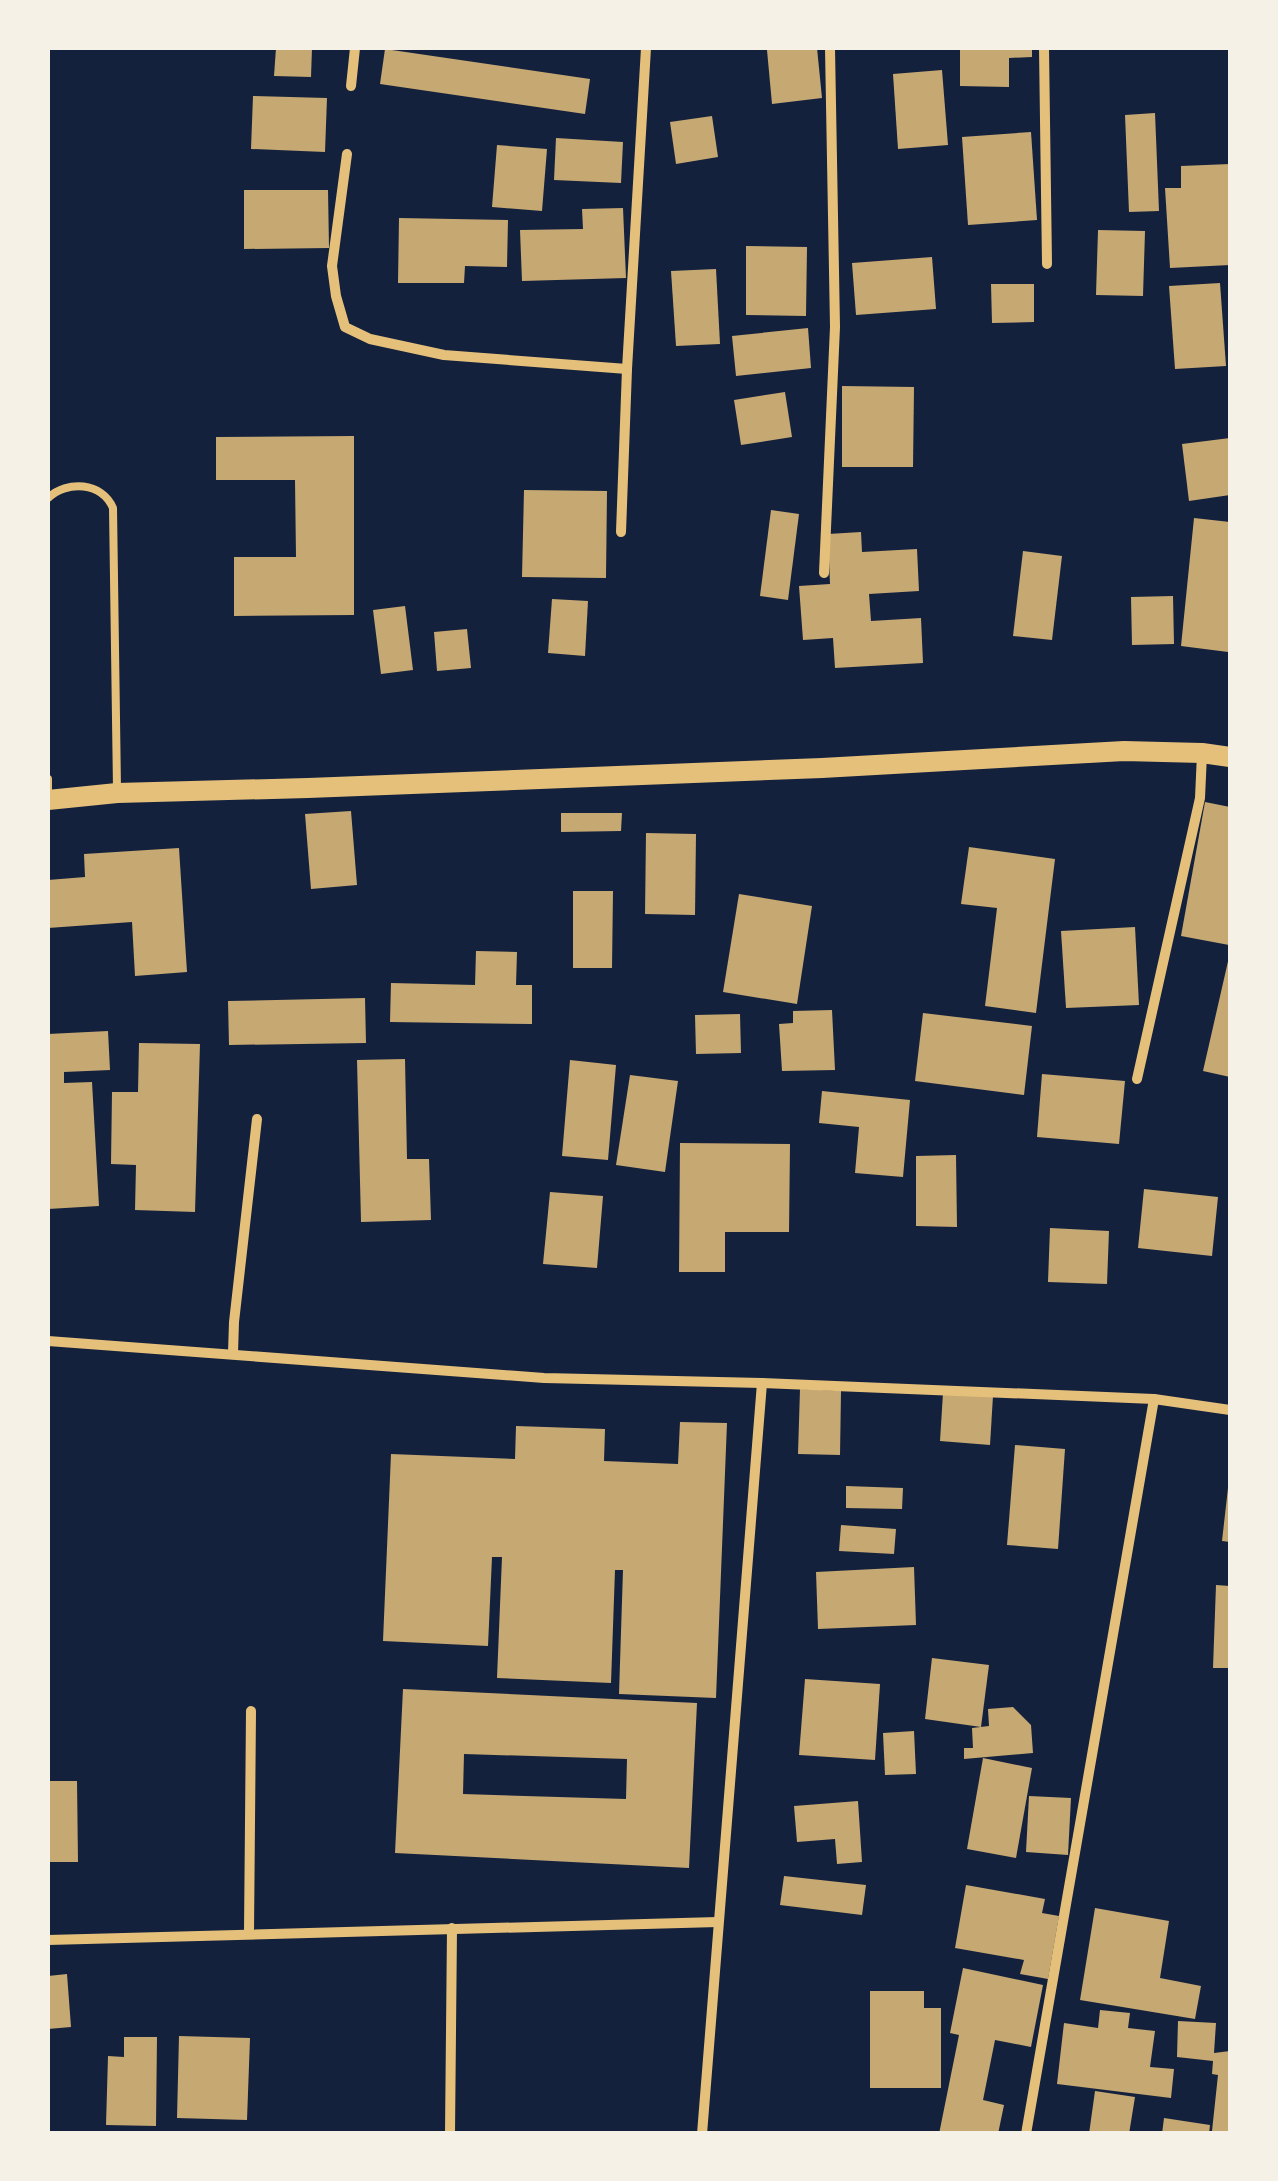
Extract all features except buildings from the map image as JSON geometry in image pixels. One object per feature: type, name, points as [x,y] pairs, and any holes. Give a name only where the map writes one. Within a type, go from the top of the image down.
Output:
[{"type":"main road","points":[[48,800],[117,793],[822,768],[1124,751],[1202,752],[1230,757]]},
{"type":"street","points":[[351,86],[355,48]]},
{"type":"street","points":[[621,532],[646,48]]},
{"type":"street","points":[[824,574],[835,327],[830,48]]},
{"type":"street","points":[[1044,48],[1047,264]]},
{"type":"street","points":[[347,154],[332,266],[345,326],[370,338],[444,355],[627,369]]},
{"type":"street","points":[[1137,1079],[1200,798],[1202,752]]},
{"type":"street","points":[[233,1353],[257,1119]]},
{"type":"street","points":[[48,1340],[544,1378],[1154,1398],[1230,1410]]},
{"type":"street","points":[[702,2134],[762,1383]]},
{"type":"street","points":[[1026,2134],[1154,1398]]},
{"type":"street","points":[[249,1933],[250,1711]]},
{"type":"street","points":[[48,1940],[718,1922]]},
{"type":"street","points":[[450,2134],[452,1928]]},
{"type":"lane","points":[[48,498],[56,490],[86,486],[108,496],[113,508],[117,793]]},
{"type":"lane","points":[[48,779],[48,800]]}]
